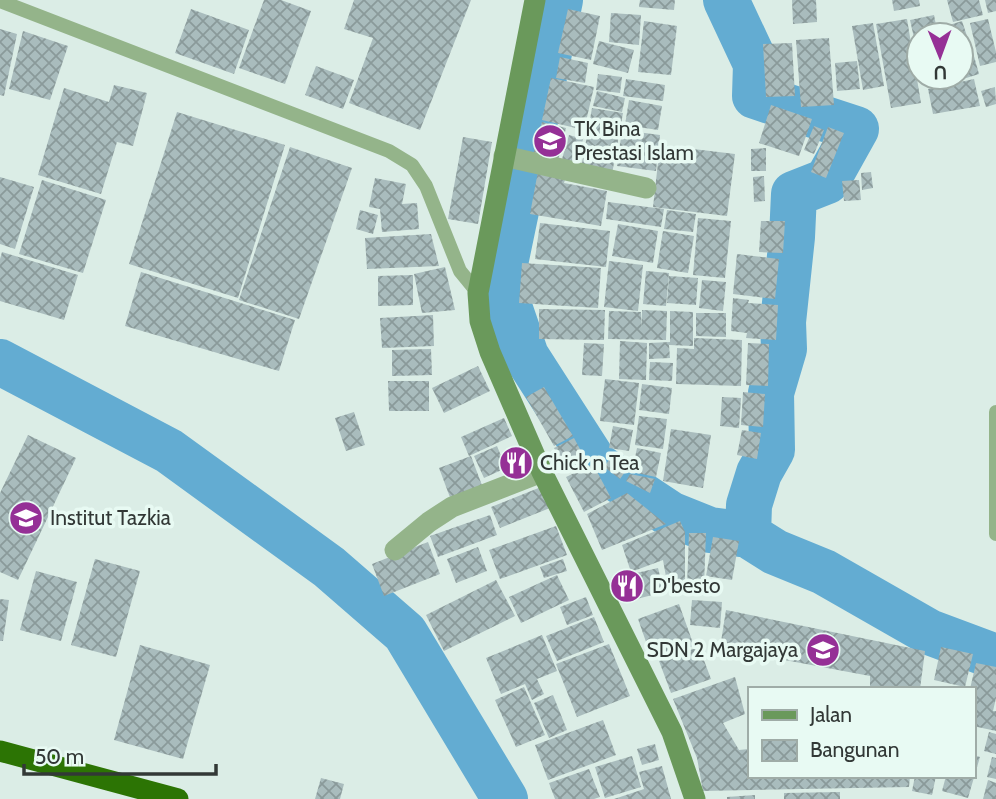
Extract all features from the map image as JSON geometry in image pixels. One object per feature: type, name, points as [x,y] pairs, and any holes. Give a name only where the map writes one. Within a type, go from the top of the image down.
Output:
[{"type":"highway","points":[[0,751],[174,798]]},
{"type":"street","points":[[535,0],[518,158],[478,293],[480,321],[490,352],[542,472],[672,732],[695,799]]},
{"type":"street","points":[[518,158],[646,188]]},
{"type":"street","points":[[395,550],[452,507],[542,472]]},
{"type":"lane","points":[[0,1],[389,151],[412,165],[426,186],[460,271],[478,293]]},
{"type":"lane","points":[[996,412],[996,534]]},
{"type":"building","points":[[264,0],[281,0],[311,11],[285,84],[239,68]]},
{"type":"building","points":[[354,0],[471,0],[420,130],[349,103],[373,38],[344,29]]},
{"type":"building","points":[[640,0],[675,0],[674,10],[639,7]]},
{"type":"building","points":[[792,0],[816,0],[817,22],[793,24]]},
{"type":"building","points":[[892,0],[919,0],[920,6],[894,11]]},
{"type":"building","points":[[947,0],[979,0],[983,15],[953,21]]},
{"type":"building","points":[[985,0],[996,0],[996,11],[988,13]]},
{"type":"building","points":[[191,9],[249,30],[234,74],[175,53]]},
{"type":"building","points":[[568,9],[600,16],[591,60],[558,53]]},
{"type":"building","points":[[611,13],[641,15],[639,45],[609,42]]},
{"type":"building","points":[[934,15],[935,21],[910,21]]},
{"type":"building","points":[[907,19],[905,91],[919,91],[921,103],[891,108],[876,24]]},
{"type":"building","points":[[988,19],[996,62],[980,66],[975,44],[975,22]]},
{"type":"building","points":[[644,21],[677,26],[671,75],[638,72]]},
{"type":"building","points":[[873,23],[884,86],[863,90],[852,26]]},
{"type":"building","points":[[0,29],[17,34],[4,96],[0,95]]},
{"type":"building","points":[[23,31],[68,46],[50,100],[9,89]]},
{"type":"building","points":[[829,38],[834,105],[801,107],[796,40]]},
{"type":"building","points":[[599,41],[634,50],[628,73],[593,64]]},
{"type":"building","points":[[792,43],[795,96],[766,97],[763,44]]},
{"type":"building","points":[[560,57],[588,63],[585,83],[556,78]]},
{"type":"building","points":[[975,60],[979,74],[975,75]]},
{"type":"building","points":[[857,61],[860,89],[837,91],[835,63]]},
{"type":"building","points":[[316,66],[354,80],[343,109],[305,95]]},
{"type":"building","points":[[598,74],[622,77],[620,93],[596,90]]},
{"type":"building","points":[[551,78],[594,87],[584,130],[542,120]]},
{"type":"building","points":[[626,79],[665,85],[663,101],[623,96]]},
{"type":"building","points":[[975,84],[980,106],[933,114],[928,91],[975,91]]},
{"type":"building","points":[[114,85],[147,93],[133,146],[117,142],[101,194],[38,175],[64,88],[109,102]]},
{"type":"building","points":[[995,87],[996,104],[986,107],[981,91]]},
{"type":"building","points":[[597,91],[625,98],[622,112],[593,106]]},
{"type":"building","points":[[629,100],[662,106],[658,130],[625,125]]},
{"type":"building","points":[[771,105],[812,119],[799,156],[759,143]]},
{"type":"building","points":[[592,108],[623,113],[612,174],[581,169]]},
{"type":"building","points":[[177,112],[285,145],[238,298],[129,264]]},
{"type":"building","name":"TK Bina Prestasi Islam","points":[[542,122],[566,128],[558,161],[533,155]]},
{"type":"building","points":[[814,126],[824,130],[814,154],[804,150]]},
{"type":"building","points":[[828,127],[844,133],[826,178],[811,172]]},
{"type":"building","points":[[622,130],[660,135],[656,171],[617,166]]},
{"type":"building","points":[[569,135],[583,139],[578,163],[562,159]]},
{"type":"building","points":[[463,137],[492,142],[478,224],[448,219]]},
{"type":"building","points":[[660,145],[735,154],[727,216],[653,207]]},
{"type":"building","points":[[290,147],[352,168],[299,319],[239,300]]},
{"type":"building","points":[[766,148],[766,171],[751,171],[751,149]]},
{"type":"building","points":[[539,166],[567,173],[564,183],[607,191],[601,226],[530,214]]},
{"type":"building","points":[[871,172],[873,188],[862,190],[861,173]]},
{"type":"building","points":[[764,176],[765,201],[754,202],[753,177]]},
{"type":"building","points":[[0,177],[34,187],[15,249],[0,244]]},
{"type":"building","points":[[375,178],[406,184],[402,204],[417,203],[419,229],[382,232],[380,209],[369,207]]},
{"type":"building","points":[[42,180],[106,200],[83,273],[19,254]]},
{"type":"building","points":[[859,180],[861,200],[844,201],[842,181]]},
{"type":"building","points":[[608,202],[664,209],[661,227],[606,219]]},
{"type":"building","points":[[360,210],[378,215],[373,234],[356,229]]},
{"type":"building","points":[[667,210],[696,214],[693,232],[664,229]]},
{"type":"building","points":[[698,218],[731,221],[725,278],[693,275]]},
{"type":"building","points":[[761,221],[785,221],[783,253],[759,252]]},
{"type":"building","points":[[540,223],[610,231],[606,267],[535,259]]},
{"type":"building","points":[[618,224],[658,231],[653,263],[612,256]]},
{"type":"building","points":[[663,231],[694,236],[688,273],[657,268]]},
{"type":"building","points":[[431,234],[439,266],[367,269],[365,238]]},
{"type":"building","points":[[2,252],[78,275],[64,320],[0,301]]},
{"type":"building","points":[[737,254],[779,259],[775,299],[733,294]]},
{"type":"building","points":[[609,261],[643,265],[638,311],[604,307]]},
{"type":"building","points":[[522,263],[601,268],[598,308],[519,303]]},
{"type":"building","points":[[445,267],[455,310],[422,313],[414,274]]},
{"type":"building","points":[[646,271],[669,273],[666,306],[643,304]]},
{"type":"building","points":[[141,272],[295,320],[279,371],[125,326]]},
{"type":"building","points":[[413,275],[413,305],[378,306],[378,276]]},
{"type":"building","points":[[669,276],[698,278],[696,305],[667,303]]},
{"type":"building","points":[[702,280],[726,282],[723,311],[699,308]]},
{"type":"building","points":[[733,298],[749,300],[748,303],[778,305],[776,340],[746,338],[747,333],[731,331]]},
{"type":"building","points":[[539,309],[605,310],[604,340],[539,339]]},
{"type":"building","points":[[642,310],[667,311],[666,340],[608,339],[609,311],[641,312],[642,328]]},
{"type":"building","points":[[670,311],[693,312],[693,346],[669,345],[670,358],[649,359],[649,343],[670,342]]},
{"type":"building","points":[[696,313],[726,313],[726,337],[696,336]]},
{"type":"building","points":[[433,315],[434,346],[382,348],[380,318]]},
{"type":"building","points":[[694,338],[742,340],[741,386],[676,384],[677,348],[694,349]]},
{"type":"building","points":[[620,341],[647,343],[646,380],[619,379]]},
{"type":"building","points":[[584,343],[604,344],[602,376],[582,375]]},
{"type":"building","points":[[748,343],[769,344],[768,386],[746,385]]},
{"type":"building","points":[[431,349],[432,375],[392,376],[392,350]]},
{"type":"building","points":[[650,362],[673,363],[672,381],[649,380]]},
{"type":"building","points":[[478,366],[490,391],[444,413],[432,388]]},
{"type":"building","points":[[605,379],[639,383],[634,425],[600,421]]},
{"type":"building","points":[[388,381],[429,381],[429,411],[389,411]]},
{"type":"building","points":[[642,384],[672,388],[669,414],[639,410]]},
{"type":"building","points":[[544,387],[573,436],[554,446],[526,397]]},
{"type":"building","points":[[743,392],[765,394],[763,427],[741,425]]},
{"type":"building","points":[[722,397],[741,398],[739,428],[720,426]]},
{"type":"building","points":[[354,412],[365,445],[346,451],[335,418]]},
{"type":"building","points":[[639,416],[667,419],[663,449],[635,445]]},
{"type":"building","points":[[504,418],[512,436],[469,456],[461,437]]},
{"type":"building","points":[[613,426],[633,430],[629,451],[609,448]]},
{"type":"building","points":[[671,429],[711,435],[703,488],[663,481]]},
{"type":"building","points":[[742,430],[761,433],[757,459],[737,455]]},
{"type":"building","name":"Institut Tazkia","points":[[28,435],[76,458],[18,580],[0,572],[0,493]]},
{"type":"building","points":[[574,438],[587,462],[566,473],[554,448]]},
{"type":"building","points":[[497,446],[506,468],[484,478],[474,456]]},
{"type":"building","points":[[637,448],[661,453],[656,477],[632,472]]},
{"type":"building","points":[[614,453],[630,465],[620,479],[604,467]]},
{"type":"building","points":[[471,456],[483,488],[451,500],[439,468]]},
{"type":"building","points":[[593,464],[611,498],[584,512],[566,477]]},
{"type":"building","points":[[630,474],[655,479],[650,493],[626,481]]},
{"type":"building","points":[[541,487],[550,508],[500,528],[491,507]]},
{"type":"building","points":[[627,493],[666,524],[602,550],[587,514]]},
{"type":"building","points":[[490,515],[497,535],[438,557],[430,536]]},
{"type":"building","points":[[680,521],[685,532],[685,588],[668,588],[663,560],[631,572],[622,545]]},
{"type":"building","points":[[556,526],[567,555],[500,579],[489,550]]},
{"type":"building","points":[[689,533],[706,533],[704,586],[687,586]]},
{"type":"building","points":[[713,537],[739,541],[732,580],[706,576]]},
{"type":"building","points":[[428,542],[440,574],[384,596],[372,564]]},
{"type":"building","points":[[478,547],[487,571],[456,583],[447,559]]},
{"type":"building","points":[[95,559],[140,571],[116,657],[71,645]]},
{"type":"building","points":[[563,559],[567,571],[544,578],[540,567]]},
{"type":"building","points":[[658,568],[664,592],[625,602],[619,577]]},
{"type":"building","points":[[36,571],[77,582],[61,641],[20,630]]},
{"type":"building","points":[[557,575],[569,600],[521,623],[509,597]]},
{"type":"building","points":[[496,580],[515,616],[444,651],[426,615]]},
{"type":"building","points":[[586,597],[593,615],[567,625],[560,607]]},
{"type":"building","points":[[0,599],[9,600],[3,641],[0,641]]},
{"type":"building","points":[[692,600],[722,602],[720,628],[690,625]]},
{"type":"building","points":[[679,604],[694,646],[652,659],[638,619]]},
{"type":"building","name":"SDN 2 Margajaya","points":[[726,610],[925,651],[920,687],[870,687],[870,676],[720,648]]},
{"type":"building","points":[[594,617],[604,642],[557,661],[546,636]]},
{"type":"building","points":[[542,635],[557,671],[537,679],[544,694],[532,700],[525,684],[501,694],[486,658]]},
{"type":"building","points":[[609,644],[630,696],[577,717],[556,664]]},
{"type":"building","points":[[140,645],[210,665],[183,759],[114,740]]},
{"type":"building","points":[[699,647],[711,679],[671,693],[659,661]]},
{"type":"building","points":[[941,647],[973,654],[965,687],[934,680]]},
{"type":"building","points":[[976,663],[996,667],[996,698],[993,711],[996,711],[996,731],[975,726],[975,687],[970,687]]},
{"type":"building","name":"SDN 2 Margajaya","points":[[735,677],[745,714],[723,723],[739,750],[748,749],[748,778],[910,778],[909,787],[703,791],[697,758],[673,699]]},
{"type":"building","points":[[524,687],[545,735],[516,747],[495,700]]},
{"type":"building","points":[[553,695],[567,730],[549,738],[534,703]]},
{"type":"building","points":[[603,720],[616,755],[548,780],[535,745]]},
{"type":"building","points":[[989,732],[996,734],[996,754],[984,751]]},
{"type":"building","points":[[655,744],[659,760],[642,765],[637,749]]},
{"type":"building","points":[[632,756],[641,787],[605,798],[595,767]]},
{"type":"building","points":[[975,756],[980,757],[975,774]]},
{"type":"building","points":[[992,757],[996,758],[996,779],[987,777]]},
{"type":"building","points":[[662,766],[671,799],[614,799],[644,789],[639,772]]},
{"type":"building","points":[[589,769],[600,797],[555,799],[549,783]]},
{"type":"building","points":[[321,778],[344,784],[340,799],[315,799]]},
{"type":"building","points":[[915,778],[936,778],[932,795],[912,791]]},
{"type":"building","points":[[945,778],[974,778],[968,798],[942,791]]},
{"type":"building","points":[[988,780],[996,783],[996,799],[983,799]]},
{"type":"building","points":[[840,792],[840,799],[784,799],[784,793]]},
{"type":"building","points":[[755,795],[755,799],[727,799],[727,797]]},
{"type":"waterway","points":[[560,0],[501,283],[526,356],[596,465],[670,514],[710,530],[748,535]]},
{"type":"waterway","points":[[726,0],[756,64],[755,96],[856,129],[827,181],[794,194],[783,322],[784,349],[771,393],[772,450],[759,473],[749,505],[748,535],[775,552],[824,572],[929,632],[996,657]]},
{"type":"waterway","points":[[0,362],[169,451],[329,567],[405,633],[505,799]]},
{"type":"place","name":"TK Bina Prestasi Islam","points":[[550,141]]},
{"type":"place","name":"Chick n Tea","points":[[516,463]]},
{"type":"place","name":"Institut Tazkia","points":[[26,518]]},
{"type":"place","name":"D'besto","points":[[627,586]]},
{"type":"place","name":"SDN 2 Margajaya","points":[[823,650]]}]
